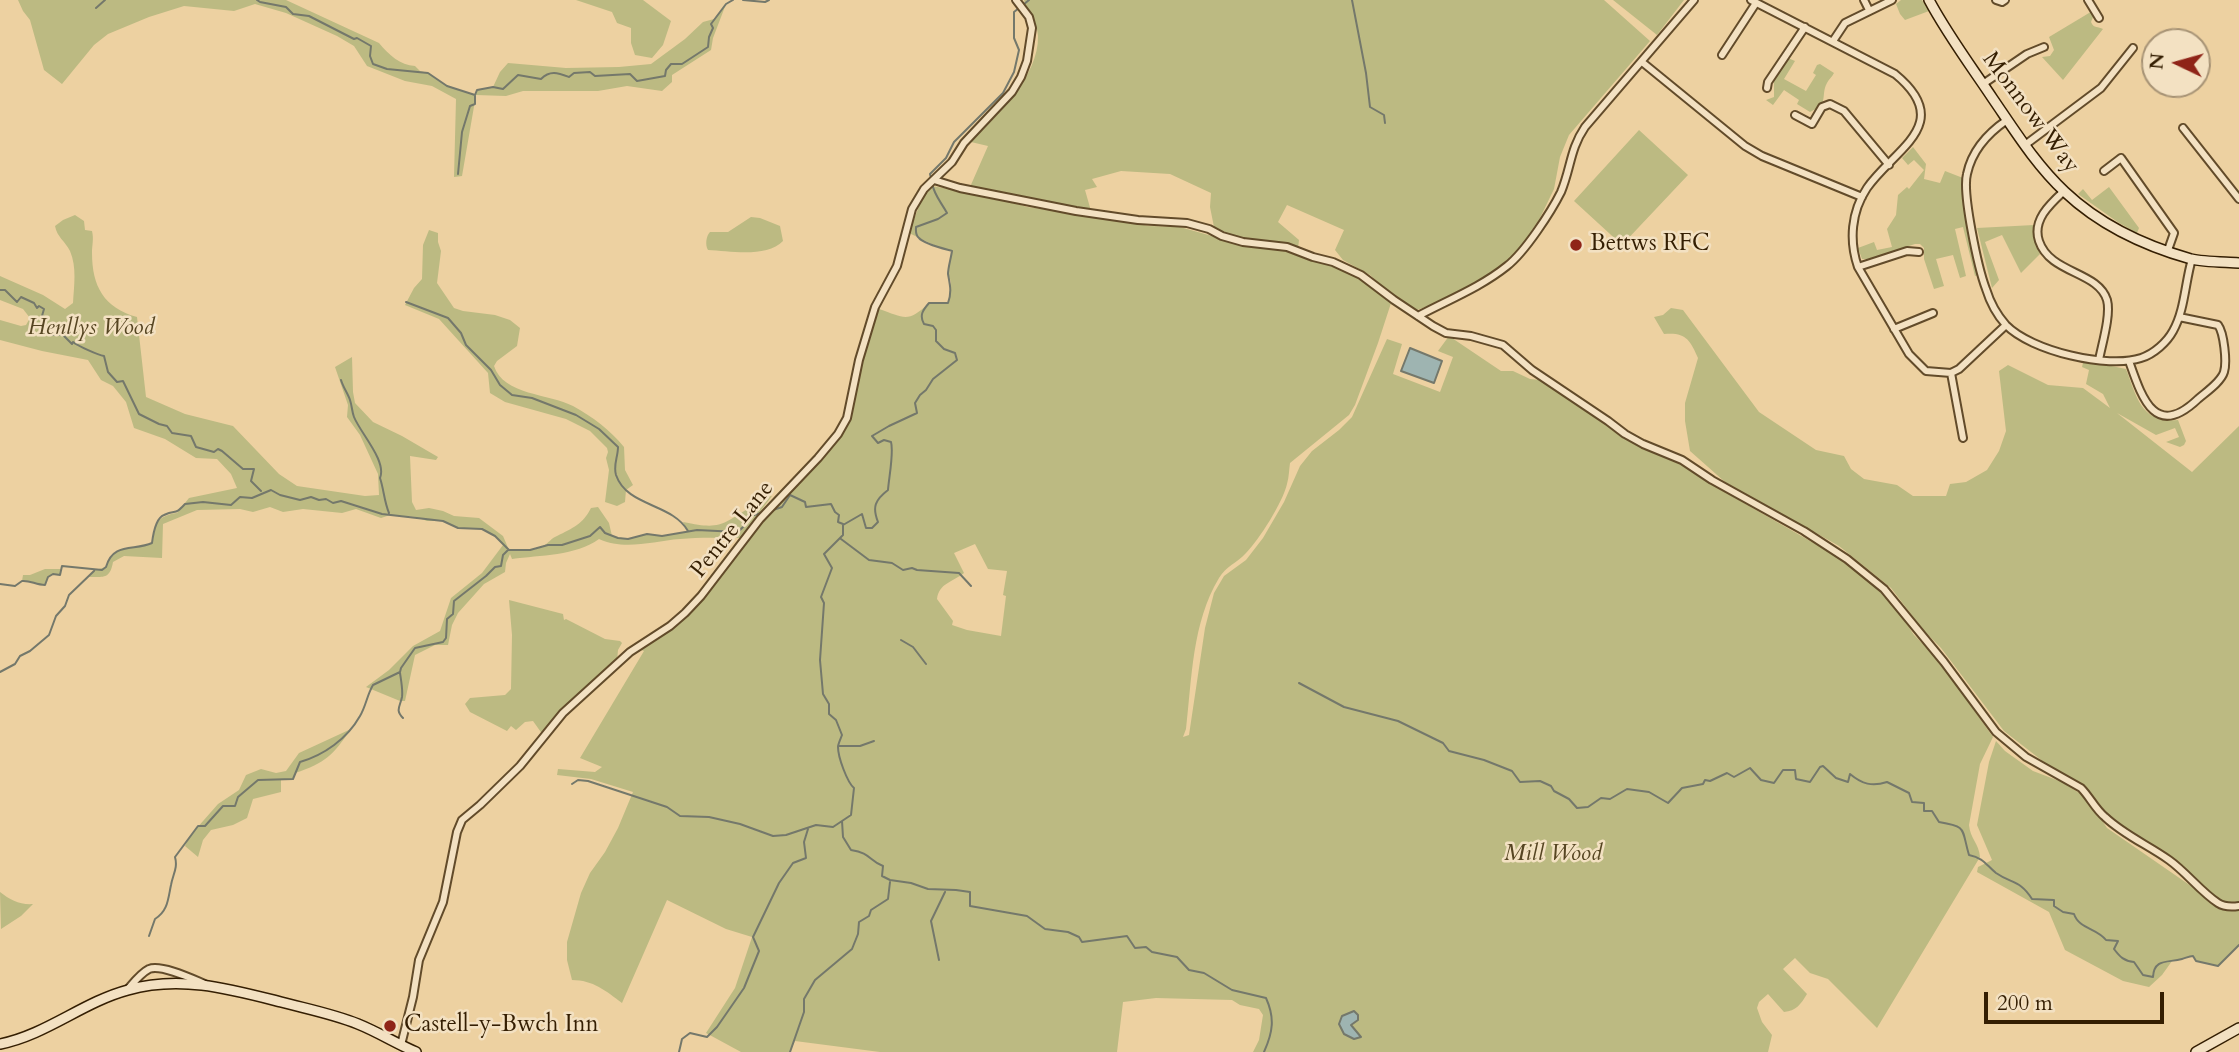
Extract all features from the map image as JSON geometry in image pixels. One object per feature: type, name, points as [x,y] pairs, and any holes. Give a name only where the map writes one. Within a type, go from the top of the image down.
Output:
[{"type":"street","name":"Pentre Lane","points":[[401,1045],[419,960],[443,902],[457,832],[462,820],[487,800],[520,766],[573,704],[630,652],[685,613],[760,519],[838,434],[847,418],[859,360],[875,307],[897,265],[912,209],[924,189],[952,162],[964,143],[1012,92],[1021,77],[1027,61],[1032,28],[1016,0]]},
{"type":"street","points":[[1418,316],[1483,282],[1510,264],[1544,221],[1560,194],[1575,142],[1603,104],[1694,0]]},
{"type":"street","points":[[1864,0],[1869,10]]},
{"type":"street","points":[[1833,41],[1845,23],[1892,0]]},
{"type":"street","name":"Monnow Way","points":[[1928,0],[2007,120],[2064,191],[2123,234],[2192,259],[2239,262]]},
{"type":"street","points":[[1996,0],[2005,0]]},
{"type":"street","points":[[2088,0],[2099,18]]},
{"type":"street","points":[[1722,55],[1754,1],[1895,74],[1906,83],[1916,96],[1920,112],[1916,134],[1862,197],[1852,237],[1858,267],[1909,354],[1920,367],[1933,373],[1951,373],[1959,369],[2006,325]]},
{"type":"street","points":[[1767,88],[1768,82],[1805,27]]},
{"type":"street","points":[[1983,84],[2027,54],[2044,47]]},
{"type":"street","points":[[2025,145],[2101,88],[2133,48]]},
{"type":"street","points":[[1642,62],[1745,146],[1762,156],[1862,197]]},
{"type":"street","points":[[1795,115],[1812,124],[1822,107],[1830,104],[1844,111],[1889,165]]},
{"type":"street","points":[[2007,120],[1981,143],[1972,158],[1966,176],[1966,194],[1983,281],[1992,304],[2006,325],[2025,341],[2109,362],[2148,356],[2173,332],[2192,259]]},
{"type":"street","points":[[2183,128],[2239,199]]},
{"type":"street","points":[[2104,170],[2121,158],[2174,233],[2168,250]]},
{"type":"street","points":[[934,180],[960,188],[1076,211],[1138,220],[1187,223],[1243,242],[1287,247],[1333,262],[1361,275],[1446,333],[1471,336],[1508,348],[1532,370],[1625,433],[1643,444],[1682,460],[1847,559],[1884,589],[1944,662],[1996,732],[2026,757],[2081,788],[2114,825],[2166,858],[2219,904],[2239,906]]},
{"type":"street","points":[[2064,191],[2044,211],[2039,223],[2038,237],[2050,260],[2095,285],[2106,298],[2106,323],[2099,360]]},
{"type":"street","points":[[1858,267],[1907,251],[1919,252]]},
{"type":"street","points":[[1894,329],[1933,313]]},
{"type":"street","points":[[2129,361],[2144,401],[2154,412],[2173,416],[2187,409],[2221,378],[2224,372],[2224,348],[2222,331],[2218,325],[2179,317]]},
{"type":"street","points":[[1951,373],[1962,439]]},
{"type":"street","points":[[127,990],[139,977],[155,968],[171,971],[207,985]]},
{"type":"street","points":[[0,1044],[24,1037],[76,1010],[127,990],[165,983],[207,985],[246,993],[350,1021],[416,1052]]},
{"type":"street","points":[[2196,1052],[2239,1028]]},
{"type":"green space","points":[[18,0],[286,0],[379,43],[395,59],[415,66],[447,86],[475,95],[477,90],[493,87],[508,63],[566,68],[651,64],[703,22],[714,19],[726,4],[711,50],[672,75],[672,82],[662,91],[627,86],[598,91],[523,91],[506,96],[476,95],[462,176],[454,177],[456,99],[432,86],[405,81],[367,66],[354,46],[286,13],[255,4],[234,11],[184,6],[149,17],[108,34],[94,45],[62,84],[44,70],[30,20]]},
{"type":"green space","points":[[576,0],[643,0],[671,21],[663,45],[652,58],[635,55],[631,43],[631,28],[617,23],[612,12]]},
{"type":"green space","points":[[1024,0],[1604,0],[1650,41],[1569,135],[1560,157],[1554,189],[1540,218],[1510,264],[1453,297],[1417,310],[1394,297],[1370,275],[1343,260],[1335,250],[1344,230],[1287,205],[1278,222],[1299,240],[1298,249],[1234,236],[1214,227],[1210,207],[1211,193],[1170,174],[1121,171],[1092,179],[1097,187],[1085,190],[1091,211],[970,187],[988,146],[971,142],[1015,94],[1032,66],[1038,36]]},
{"type":"green space","points":[[1613,0],[1684,0],[1657,35]]},
{"type":"green space","points":[[1901,0],[1922,0],[1929,11],[1905,20],[1896,4]]},
{"type":"green space","points":[[2094,10],[2091,22],[2095,27],[2103,29],[2063,80],[2042,57],[2050,56],[2054,50],[2049,37]]},
{"type":"green space","points":[[1788,58],[1795,61],[1784,79],[1806,91],[1816,75],[1813,73],[1817,65],[1820,64],[1834,73],[1825,88],[1820,106],[1810,112],[1797,104],[1799,100],[1784,90],[1773,105],[1766,100],[1774,97],[1774,80]]},
{"type":"green space","points":[[1639,130],[1688,175],[1622,245],[1574,201]]},
{"type":"green space","points":[[1913,147],[1926,164],[1924,179],[1940,183],[1945,171],[1963,178],[1965,212],[1979,275],[1975,276],[1963,227],[1955,229],[1966,276],[1960,278],[1953,255],[1936,259],[1944,286],[1934,289],[1924,259],[1924,248],[1920,244],[1862,259],[1858,248],[1874,242],[1877,250],[1892,247],[1887,229],[1896,215],[1898,195],[1907,187],[1909,189],[1924,170],[1914,160],[1908,165],[1902,158]]},
{"type":"green space","name":"Mill Wood","points":[[932,186],[999,198],[1027,207],[1087,214],[1149,226],[1180,227],[1244,245],[1284,249],[1345,271],[1374,286],[1392,300],[1355,405],[1349,415],[1290,463],[1285,492],[1270,520],[1246,553],[1222,574],[1210,595],[1198,632],[1183,737],[1189,735],[1205,628],[1214,593],[1224,576],[1246,560],[1263,538],[1284,502],[1300,466],[1312,451],[1352,417],[1387,339],[1402,344],[1393,374],[1440,392],[1453,357],[1438,351],[1449,336],[1501,371],[1513,371],[1530,379],[1541,380],[1618,433],[1680,461],[1716,487],[1838,557],[1883,592],[1914,635],[1937,658],[1993,737],[1980,764],[1969,825],[1980,857],[1877,1028],[1828,979],[1810,973],[1795,958],[1783,969],[1807,994],[1803,1001],[1795,1009],[1784,1012],[1768,994],[1759,1002],[1757,1008],[1762,1022],[1772,1035],[1768,1052],[1253,1052],[1259,1040],[1263,1015],[1259,1009],[1240,1005],[1232,1000],[1156,998],[1123,1002],[1117,1052],[880,1052],[795,1041],[790,1052],[741,1052],[706,1033],[735,988],[752,937],[726,929],[667,900],[622,1003],[593,984],[572,980],[567,960],[567,942],[581,893],[618,828],[633,792],[591,779],[557,775],[558,769],[595,772],[602,767],[580,758],[644,651],[639,649],[687,614],[738,549],[846,425],[853,411],[861,362],[879,309],[906,317],[916,314],[929,303],[948,303],[951,282],[948,273],[952,251],[909,233],[922,198]],"holes":[[[975,544],[988,569],[1007,571],[1001,636],[952,625],[953,621],[937,599],[944,586],[964,573],[954,553]]]},
{"type":"green space","points":[[2109,187],[2139,228],[2137,233],[2078,194],[2083,189],[2092,200]]},
{"type":"green space","name":"Henllys Wood","points":[[75,215],[84,221],[85,230],[92,231],[94,276],[102,294],[116,308],[137,317],[146,397],[185,414],[233,426],[279,474],[297,486],[365,496],[379,495],[378,474],[360,435],[347,417],[348,405],[335,367],[352,357],[355,403],[373,422],[438,457],[436,460],[410,456],[412,502],[416,510],[429,508],[454,516],[479,518],[503,536],[509,550],[531,550],[543,546],[577,525],[591,508],[598,507],[609,523],[612,536],[628,539],[647,534],[662,536],[687,532],[683,522],[705,526],[720,524],[772,496],[740,538],[688,538],[629,545],[599,539],[580,549],[557,554],[512,559],[510,554],[505,572],[484,584],[458,613],[452,625],[448,645],[435,645],[415,655],[405,701],[366,687],[389,670],[413,646],[440,631],[451,598],[482,573],[503,545],[495,536],[482,529],[458,528],[443,521],[427,521],[416,517],[390,515],[381,518],[356,509],[342,513],[303,509],[283,512],[270,507],[253,512],[240,509],[197,510],[163,524],[162,558],[124,556],[113,562],[110,572],[105,576],[89,577],[95,570],[106,567],[109,559],[119,551],[152,543],[158,522],[165,516],[177,513],[189,498],[237,488],[231,474],[217,459],[196,458],[165,439],[134,428],[126,402],[113,386],[101,380],[88,360],[0,340],[0,320],[21,326],[26,325],[30,318],[23,309],[0,300],[0,276],[43,295],[65,309],[73,303],[74,263],[55,226]]},
{"type":"green space","points":[[751,217],[780,226],[783,241],[768,250],[758,252],[708,250],[706,241],[710,232],[728,232]]},
{"type":"green space","points":[[2034,225],[2034,238],[2040,254],[2021,273],[2002,235],[1985,242],[1999,280],[1992,288],[1977,228]]},
{"type":"green space","points":[[429,230],[438,233],[441,251],[437,283],[454,308],[495,315],[510,320],[520,328],[517,346],[494,366],[499,376],[517,388],[573,406],[601,424],[624,447],[625,470],[633,485],[626,490],[625,502],[617,506],[605,502],[608,452],[590,431],[566,419],[505,402],[490,393],[488,373],[439,319],[405,305],[422,279],[423,245]]},
{"type":"green space","points":[[1671,308],[1683,310],[1759,412],[1816,450],[1844,456],[1851,469],[1864,479],[1897,485],[1913,496],[1946,496],[1950,484],[1966,482],[1987,470],[1999,451],[2006,431],[1999,371],[2008,365],[2048,385],[2083,388],[2110,408],[2103,394],[2086,384],[2089,370],[2082,367],[2083,363],[2087,361],[2126,369],[2142,406],[2156,417],[2178,420],[2186,441],[2180,447],[2166,442],[2179,437],[2175,428],[2156,435],[2117,413],[2192,472],[2239,426],[2239,902],[2220,901],[2179,862],[2121,827],[2100,809],[2079,782],[2049,766],[2004,731],[1891,588],[1839,546],[1725,482],[1690,451],[1685,403],[1698,358],[1686,338],[1677,334],[1664,334],[1654,317],[1663,315]]},
{"type":"green space","points":[[45,569],[61,569],[60,575],[53,574],[48,577],[45,585],[22,581],[23,575]]},
{"type":"green space","points":[[509,600],[563,614],[564,620],[605,639],[622,643],[617,661],[543,735],[533,721],[525,722],[516,730],[511,726],[507,731],[470,712],[465,704],[470,698],[505,695],[511,689],[512,635]]},
{"type":"green space","points":[[351,729],[334,752],[322,762],[295,773],[293,779],[281,779],[281,792],[253,799],[247,818],[233,825],[211,830],[203,840],[198,857],[185,846],[189,837],[218,804],[239,790],[246,775],[261,769],[276,773],[286,771],[299,753]]},
{"type":"green space","points":[[1996,741],[2033,771],[2062,782],[2087,798],[2107,828],[2191,886],[2217,908],[2239,911],[2239,945],[2218,966],[2196,961],[2193,956],[2172,961],[2149,987],[2123,981],[2065,950],[2049,912],[1977,872],[1978,867],[1992,860],[1977,825],[1989,762]]},
{"type":"green space","points":[[0,892],[15,901],[33,904],[1,929]]},
{"type":"water","points":[[1410,348],[1442,361],[1434,383],[1401,371]]},
{"type":"water","points":[[1354,1011],[1358,1020],[1351,1025],[1361,1037],[1354,1039],[1344,1034],[1339,1024],[1342,1016]]},
{"type":"waterway","points":[[96,8],[105,0]]},
{"type":"waterway","points":[[257,0],[286,7],[293,14],[309,16],[354,39],[357,38],[371,46],[373,64],[387,69],[428,73],[447,86],[475,95],[477,90],[493,87],[503,89],[518,75],[541,79],[554,73],[569,77],[574,73],[590,72],[595,76],[630,74],[637,81],[665,76],[671,64],[682,64],[708,47],[713,28],[711,24],[726,4],[733,0]]},
{"type":"waterway","points":[[743,0],[769,0]]},
{"type":"waterway","points":[[1023,5],[1029,0]]},
{"type":"waterway","points":[[1352,0],[1370,107],[1384,115],[1385,123]]},
{"type":"waterway","points":[[931,178],[930,174],[946,158],[954,142],[1003,93],[1014,72],[1019,50],[1014,38],[1014,12],[1019,8]]},
{"type":"waterway","points":[[458,174],[462,132],[470,106],[475,104],[475,96]]},
{"type":"waterway","points":[[932,183],[947,213],[916,227],[916,233],[925,242],[952,251],[948,274],[950,292],[948,303],[929,303],[923,310],[922,318],[924,324],[933,326],[936,330],[936,341],[944,349],[955,353],[957,360],[933,379],[920,395],[915,403],[917,413],[872,436],[878,443],[884,440],[891,442],[892,446],[888,490],[880,497],[875,508],[878,522],[872,528],[866,528],[862,514],[843,525],[843,535],[824,554],[832,568],[821,597],[824,603],[820,660],[823,694],[829,704],[829,714],[836,720],[842,735],[838,746],[840,757],[854,788],[851,815],[842,821],[843,837],[851,850],[862,853],[883,866],[882,876],[890,880],[928,889],[970,892],[970,906],[1027,916],[1045,929],[1068,932],[1079,937],[1082,942],[1127,936],[1135,948],[1146,947],[1152,952],[1177,957],[1189,970],[1204,973],[1232,990],[1266,998],[1272,1025],[1264,1052]]},
{"type":"waterway","points":[[0,290],[5,290],[17,302],[21,297],[34,303],[37,308],[39,306],[44,309],[42,316],[45,317],[44,323],[51,335],[63,335],[72,344],[73,342],[104,356],[108,372],[117,382],[123,381],[139,414],[167,426],[172,433],[191,436],[196,447],[214,452],[218,449],[243,469],[254,469],[251,481],[261,491]]},
{"type":"waterway","points":[[406,302],[448,318],[461,333],[466,345],[512,395],[532,398],[576,415],[599,429],[618,447],[615,471],[622,485],[639,499],[672,515],[688,531]]},
{"type":"waterway","points":[[341,380],[357,424],[380,464],[380,478],[389,513]]},
{"type":"waterway","points":[[0,584],[15,586],[25,581],[45,585],[48,577],[53,574],[60,575],[62,566],[102,570],[109,559],[119,551],[152,543],[155,527],[161,517],[177,511],[185,504],[203,502],[231,505],[240,497],[252,498],[271,490],[300,500],[311,497],[333,503],[341,501],[382,514],[443,521],[458,528],[482,529],[495,536],[509,550],[562,545],[590,536],[600,527],[605,533],[628,539],[647,534],[662,536],[697,530],[738,532],[747,517],[761,513]]},
{"type":"waterway","points":[[773,510],[782,507],[790,495],[805,502],[806,507],[831,504],[839,515],[838,522],[843,524]]},
{"type":"waterway","points":[[841,539],[869,560],[892,563],[903,570],[912,568],[959,573],[971,586]]},
{"type":"waterway","points":[[149,936],[155,919],[167,904],[176,868],[175,857],[198,826],[205,826],[223,806],[235,806],[238,797],[258,780],[293,779],[300,762],[318,755],[342,739],[360,716],[373,685],[400,672],[415,648],[443,642],[446,638],[447,619],[453,614],[454,601],[495,567],[501,566],[503,555],[508,550]]},
{"type":"waterway","points":[[0,672],[15,664],[20,656],[49,635],[56,616],[65,606],[69,595],[94,571]]},
{"type":"waterway","points":[[901,640],[913,647],[926,664]]},
{"type":"waterway","points":[[400,673],[402,694],[399,710],[403,718]]},
{"type":"waterway","points":[[1299,683],[1344,707],[1398,721],[1443,743],[1449,751],[1512,771],[1520,782],[1540,781],[1569,799],[1577,808],[1588,807],[1601,798],[1610,799],[1627,789],[1649,792],[1668,803],[1682,788],[1703,784],[1705,780],[1710,781],[1727,773],[1734,777],[1750,768],[1761,780],[1774,783],[1783,770],[1795,770],[1796,779],[1810,782],[1823,766],[1836,778],[1848,782],[1850,774],[1867,784],[1887,782],[1909,793],[1912,802],[1924,803],[1924,811],[1932,811],[1939,822],[1955,825],[1962,830],[1969,855],[2020,885],[2032,899],[2054,900],[2054,906],[2063,912],[2074,914],[2084,926],[2106,940],[2118,941],[2114,949],[2122,958],[2134,962],[2143,975],[2153,977],[2159,964],[2192,956],[2196,961],[2218,966],[2239,945]]},
{"type":"waterway","points":[[838,746],[860,746],[874,741]]},
{"type":"waterway","points":[[572,784],[578,780],[588,781],[667,807],[680,816],[709,817],[740,824],[773,836],[786,835],[816,825],[833,827],[842,821]]},
{"type":"waterway","points":[[679,1052],[682,1039],[690,1033],[707,1037],[744,988],[759,951],[753,937],[779,883],[793,863],[806,858],[804,842],[808,829]]},
{"type":"waterway","points":[[790,1052],[804,1012],[804,999],[815,980],[852,949],[859,922],[888,899],[890,882]]},
{"type":"waterway","points":[[939,960],[931,921],[945,892]]},
{"type":"place","name":"Bettws RFC","points":[[1576,245]]},
{"type":"place","name":"Castell-y-Bwch Inn","points":[[390,1026]]}]
